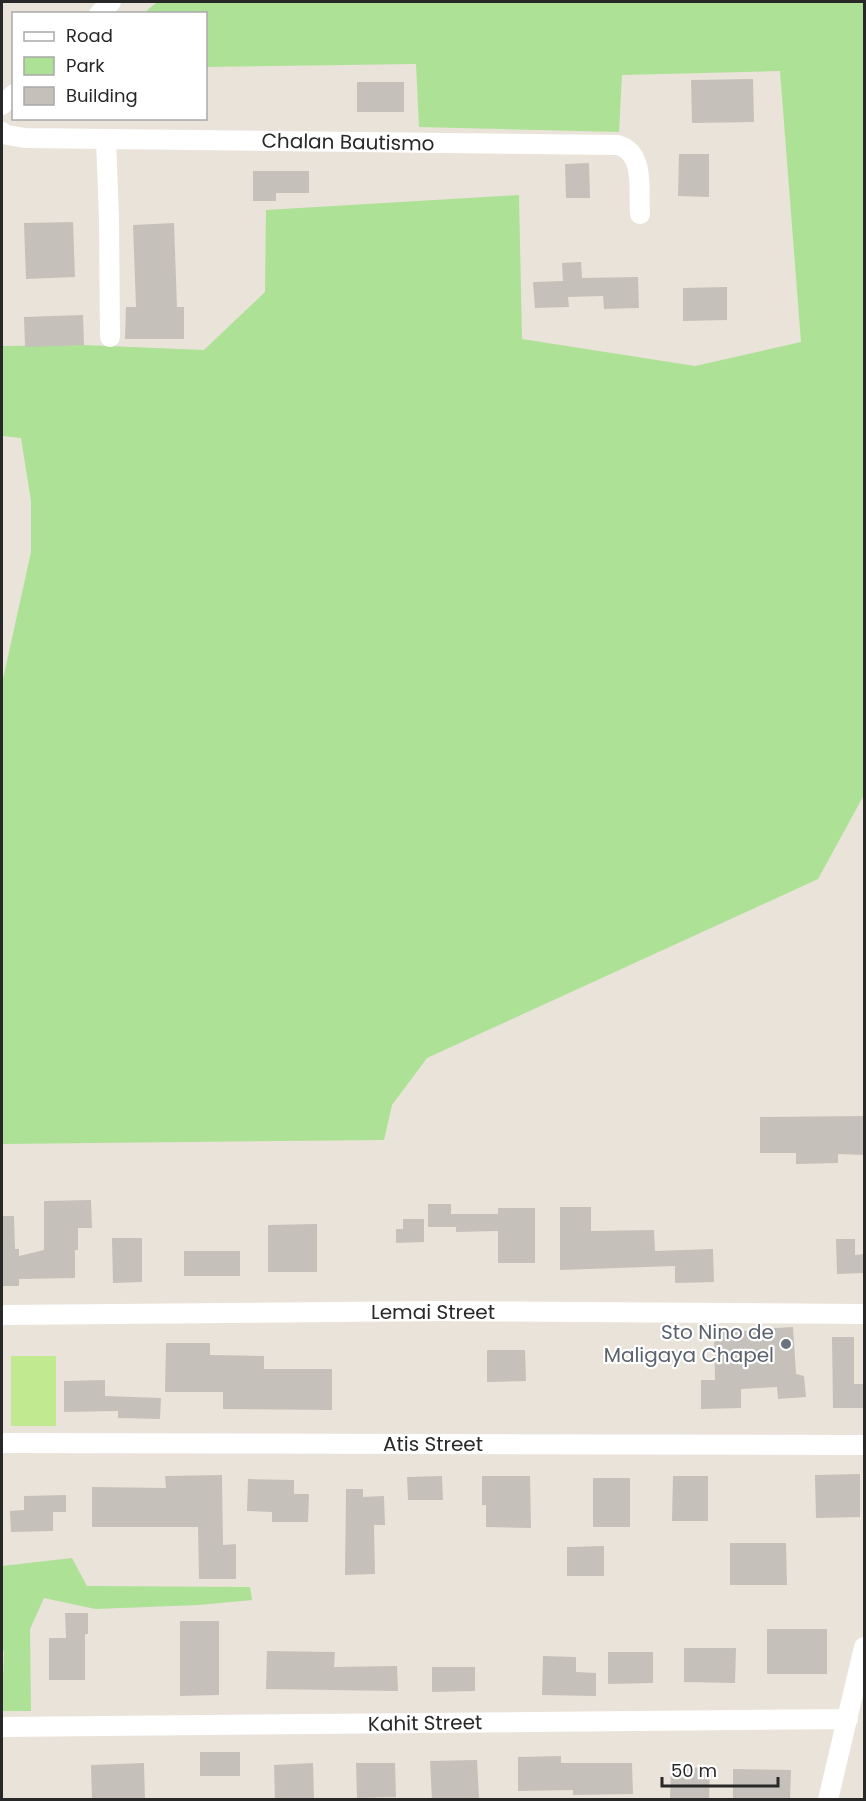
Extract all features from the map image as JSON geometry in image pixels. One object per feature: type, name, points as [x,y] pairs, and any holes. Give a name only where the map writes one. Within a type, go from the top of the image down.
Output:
[{"type":"street","name":"Chalan Bautismo","points":[[2,132],[25,138],[618,145],[628,149],[636,159],[640,214]]},
{"type":"street","points":[[106,139],[110,337]]},
{"type":"street","name":"Lemai Street","points":[[2,1315],[438,1311],[864,1314]]},
{"type":"street","name":"Atis Street","points":[[2,1443],[864,1445]]},
{"type":"street","points":[[828,1800],[864,1647]]},
{"type":"street","name":"Kahit Street","points":[[2,1727],[848,1719]]},
{"type":"green space","points":[[157,2],[864,2],[864,795],[818,879],[427,1058],[392,1105],[384,1140],[2,1144],[2,680],[31,552],[31,501],[21,438],[2,436],[2,346],[84,345],[204,350],[265,292],[266,210],[519,195],[522,339],[695,366],[801,342],[780,71],[622,75],[619,132],[419,127],[416,64],[207,67],[207,12],[145,12]]},
{"type":"green space","points":[[11,1356],[56,1356],[56,1426],[11,1426]]},
{"type":"green space","points":[[72,1558],[87,1586],[250,1587],[252,1600],[199,1605],[95,1609],[44,1598],[30,1629],[31,1711],[2,1711],[4,1651],[2,1650],[2,1566]]},
{"type":"building","points":[[753,79],[754,122],[692,123],[691,80]]},
{"type":"building","points":[[357,82],[404,82],[404,112],[357,112]]},
{"type":"building","points":[[679,154],[709,154],[709,197],[678,196]]},
{"type":"building","points":[[589,163],[590,198],[566,198],[565,164]]},
{"type":"building","points":[[253,171],[309,171],[309,193],[276,193],[276,201],[253,201]]},
{"type":"building","points":[[73,222],[75,277],[26,279],[24,223]]},
{"type":"building","points":[[174,223],[177,307],[184,307],[184,339],[125,339],[126,307],[136,307],[133,225]]},
{"type":"building","points":[[581,262],[582,278],[638,277],[639,308],[604,309],[603,296],[568,297],[569,307],[535,308],[533,282],[563,281],[562,263]]},
{"type":"building","points":[[727,287],[727,320],[683,321],[683,288]]},
{"type":"building","points":[[83,315],[84,345],[25,347],[24,317]]},
{"type":"building","points":[[864,1116],[864,1155],[838,1154],[838,1163],[796,1164],[796,1153],[760,1153],[760,1117]]},
{"type":"building","points":[[91,1200],[92,1228],[78,1228],[75,1278],[19,1279],[19,1286],[2,1286],[2,1216],[14,1216],[15,1249],[19,1249],[19,1256],[44,1250],[44,1201]]},
{"type":"building","points":[[428,1204],[451,1204],[451,1214],[498,1214],[498,1208],[535,1208],[535,1263],[498,1263],[498,1231],[456,1232],[456,1227],[428,1227]]},
{"type":"building","points":[[560,1207],[591,1207],[591,1231],[654,1230],[655,1251],[713,1249],[714,1282],[675,1283],[675,1266],[560,1270]]},
{"type":"building","points":[[403,1219],[424,1219],[424,1242],[396,1243],[396,1229],[403,1229]]},
{"type":"building","points":[[317,1224],[317,1272],[268,1272],[268,1225]]},
{"type":"building","points":[[112,1238],[142,1238],[142,1282],[113,1283]]},
{"type":"building","points":[[836,1239],[855,1239],[855,1255],[864,1254],[864,1273],[837,1274]]},
{"type":"building","points":[[184,1251],[240,1251],[240,1276],[184,1276]]},
{"type":"building","points":[[793,1327],[796,1374],[804,1376],[806,1397],[778,1399],[777,1387],[741,1389],[741,1408],[701,1409],[701,1380],[715,1380],[714,1331],[759,1331],[759,1329]]},
{"type":"building","points":[[832,1337],[854,1337],[854,1384],[864,1384],[864,1408],[833,1408]]},
{"type":"building","points":[[166,1343],[210,1343],[210,1355],[264,1356],[264,1369],[332,1369],[332,1410],[223,1409],[223,1392],[165,1392]]},
{"type":"building","points":[[487,1350],[525,1350],[526,1381],[487,1382]]},
{"type":"building","points":[[105,1380],[105,1396],[161,1398],[160,1419],[118,1418],[118,1411],[64,1412],[64,1381]]},
{"type":"building","points":[[860,1474],[860,1517],[816,1518],[815,1475]]},
{"type":"building","points":[[222,1475],[223,1545],[236,1544],[236,1579],[199,1579],[198,1527],[92,1527],[92,1487],[166,1488],[165,1476]]},
{"type":"building","points":[[442,1476],[443,1500],[408,1500],[407,1477]]},
{"type":"building","points":[[482,1476],[530,1476],[531,1528],[486,1527],[486,1505],[482,1505]]},
{"type":"building","points":[[673,1476],[708,1476],[708,1521],[672,1521]]},
{"type":"building","points":[[593,1478],[630,1478],[630,1527],[593,1527]]},
{"type":"building","points":[[248,1479],[294,1480],[294,1494],[309,1494],[308,1522],[272,1522],[272,1512],[247,1511]]},
{"type":"building","points":[[346,1489],[363,1489],[363,1497],[384,1496],[385,1525],[374,1525],[375,1574],[345,1575]]},
{"type":"building","points":[[66,1495],[66,1512],[53,1512],[53,1531],[11,1532],[10,1511],[24,1510],[24,1496]]},
{"type":"building","points":[[730,1543],[786,1543],[787,1585],[730,1585]]},
{"type":"building","points":[[604,1546],[604,1576],[567,1576],[567,1547]]},
{"type":"building","points":[[65,1613],[88,1613],[88,1634],[85,1634],[85,1680],[49,1680],[49,1638],[66,1638]]},
{"type":"building","points":[[180,1621],[219,1621],[219,1695],[180,1696]]},
{"type":"building","points":[[767,1629],[827,1629],[827,1674],[767,1674]]},
{"type":"building","points":[[684,1648],[736,1648],[735,1683],[684,1682]]},
{"type":"building","points":[[267,1651],[335,1652],[334,1667],[397,1666],[398,1691],[266,1689]]},
{"type":"building","points":[[608,1652],[653,1652],[653,1683],[608,1684]]},
{"type":"building","points":[[543,1656],[576,1657],[576,1672],[596,1673],[596,1696],[542,1695]]},
{"type":"building","points":[[432,1667],[475,1667],[475,1691],[432,1692]]},
{"type":"building","points":[[200,1752],[240,1752],[240,1776],[200,1776]]},
{"type":"building","points":[[561,1756],[561,1763],[632,1763],[633,1794],[573,1795],[573,1790],[518,1791],[518,1757]]},
{"type":"building","points":[[477,1760],[479,1798],[432,1799],[430,1761]]},
{"type":"building","points":[[144,1763],[145,1800],[92,1800],[91,1765]]},
{"type":"building","points":[[313,1763],[314,1800],[275,1800],[274,1765]]},
{"type":"building","points":[[356,1763],[395,1763],[396,1797],[357,1798]]},
{"type":"building","points":[[671,1767],[710,1768],[709,1800],[670,1800]]},
{"type":"building","points":[[733,1769],[791,1770],[790,1800],[733,1800]]},
{"type":"place","name":"Sto Nino de Maligaya Chapel","points":[[786,1344]]}]
